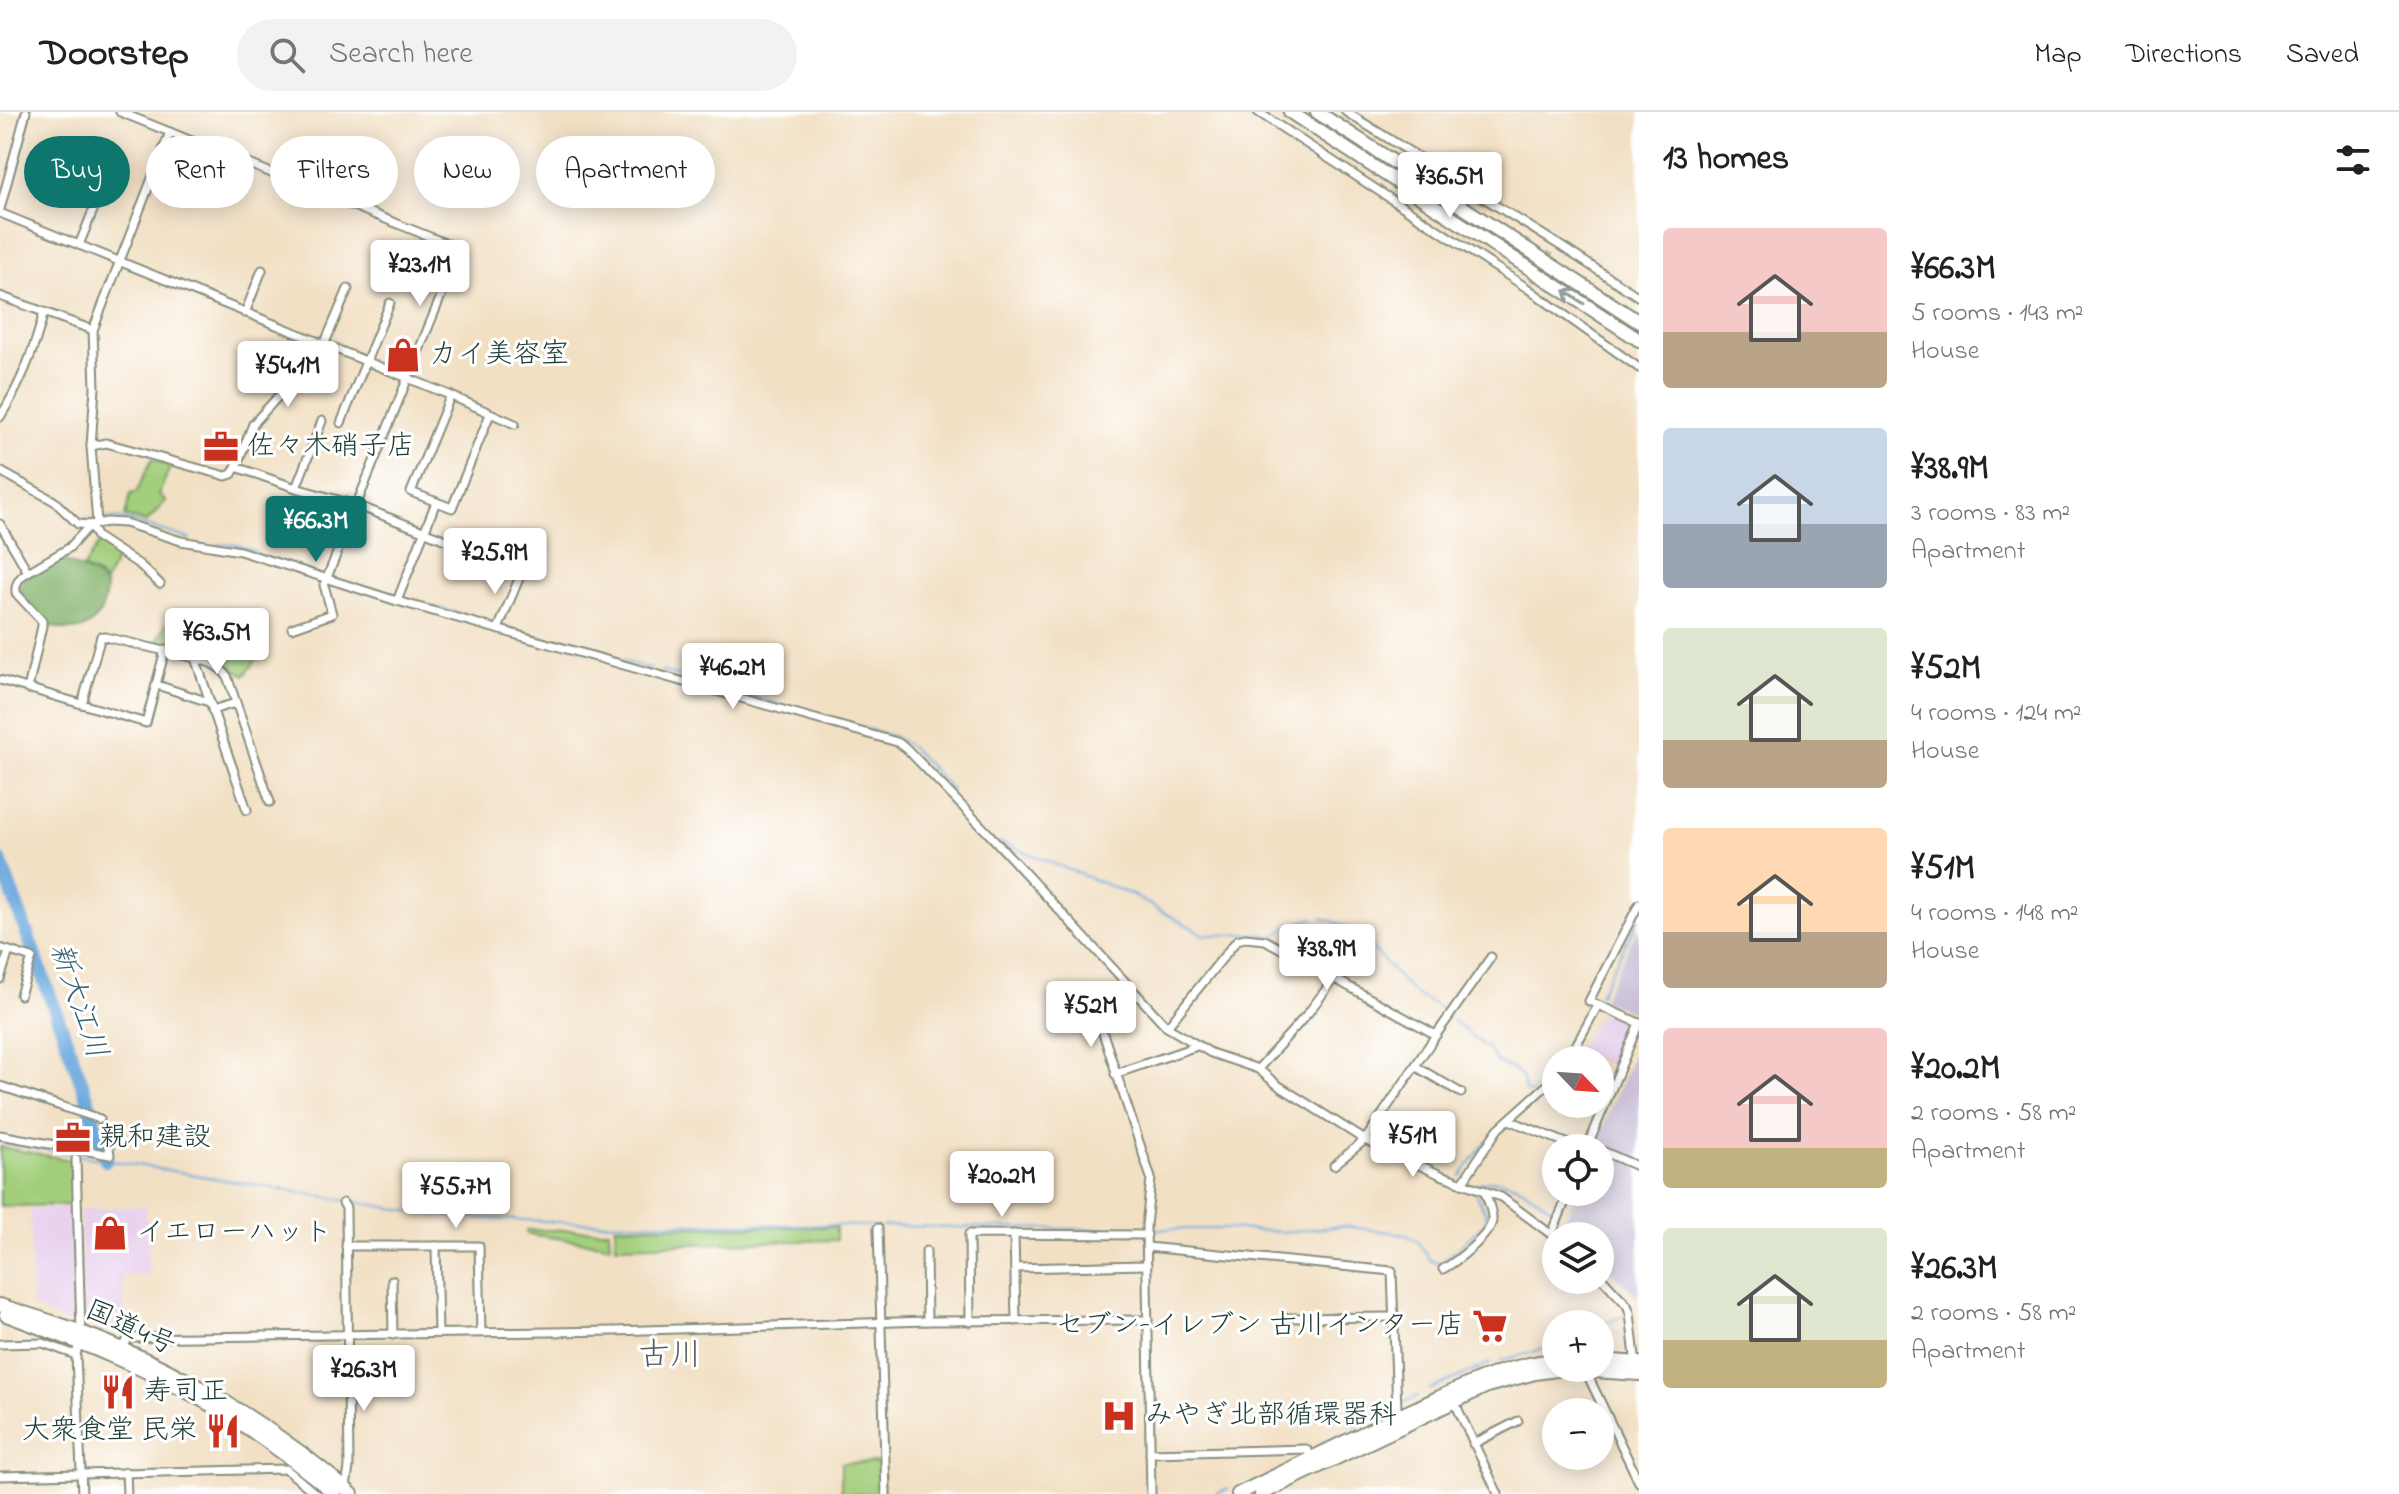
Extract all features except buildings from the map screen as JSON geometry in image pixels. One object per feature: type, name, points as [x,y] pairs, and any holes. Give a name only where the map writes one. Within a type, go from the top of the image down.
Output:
[{"type":"highway","points":[[1290,112],[1639,340]]},
{"type":"highway","points":[[1317,112],[1639,322]]},
{"type":"highway","name":"国道4号","points":[[0,1305],[80,1336],[167,1381],[344,1492]]},
{"type":"highway","name":"国道4号","points":[[0,1313],[123,1349],[215,1396],[277,1437],[344,1492]]},
{"type":"highway","points":[[1238,1494],[1491,1375],[1542,1362]]},
{"type":"highway","points":[[1614,1363],[1637,1369]]},
{"type":"highway","points":[[1614,1369],[1637,1369]]},
{"type":"highway","points":[[1261,1494],[1487,1386],[1542,1373]]},
{"type":"street","points":[[26,112],[0,211],[515,424]]},
{"type":"street","points":[[120,112],[460,249],[324,585],[332,614],[292,628]]},
{"type":"street","points":[[1258,112],[1530,285],[1639,368]]},
{"type":"street","points":[[1346,112],[1639,297]]},
{"type":"street","points":[[160,584],[140,565],[97,537],[91,446],[95,388],[93,330],[170,132]]},
{"type":"street","points":[[79,245],[94,208]]},
{"type":"street","points":[[1551,252],[1556,243]]},
{"type":"street","points":[[245,313],[262,270]]},
{"type":"street","points":[[324,345],[348,289]]},
{"type":"street","points":[[0,296],[93,330]]},
{"type":"street","points":[[341,423],[390,303]]},
{"type":"street","points":[[0,417],[39,331],[44,312]]},
{"type":"street","points":[[91,446],[106,443],[226,476],[232,474],[253,424],[296,377],[311,339]]},
{"type":"street","points":[[0,391],[12,395]]},
{"type":"street","points":[[450,397],[411,492],[452,508],[490,414]]},
{"type":"street","points":[[296,488],[322,421]]},
{"type":"street","points":[[236,467],[356,505],[459,545]]},
{"type":"street","points":[[0,471],[54,501],[78,524],[125,523],[181,541],[240,551],[397,601],[889,739],[906,748],[1167,1027],[1197,1046],[1258,1069],[1279,1086],[1365,1140],[1513,1204],[1542,1227]]},
{"type":"street","points":[[397,601],[436,502]]},
{"type":"street","points":[[0,524],[28,572]]},
{"type":"street","points":[[28,689],[42,626],[39,616],[15,592],[16,584],[28,572],[69,548],[94,524]]},
{"type":"street","points":[[498,629],[521,574]]},
{"type":"street","points":[[82,704],[101,636],[206,660],[222,669],[227,676],[270,802]]},
{"type":"street","points":[[0,680],[146,723],[165,650]]},
{"type":"street","points":[[195,658],[247,810]]},
{"type":"street","points":[[157,685],[210,706],[236,703]]},
{"type":"street","points":[[1592,1134],[1639,1023],[1589,1001],[1639,904]]},
{"type":"street","points":[[1167,1027],[1237,940],[1245,938],[1274,944],[1436,1035]]},
{"type":"street","points":[[0,948],[32,958],[20,995]]},
{"type":"street","points":[[0,979],[9,951]]},
{"type":"street","points":[[1334,1165],[1365,1140],[1491,957]]},
{"type":"street","points":[[1258,1069],[1334,979]]},
{"type":"street","points":[[1576,1046],[1598,1005]]},
{"type":"street","points":[[1097,1015],[1151,1178],[1147,1232],[1151,1494]]},
{"type":"street","points":[[1115,1074],[1197,1046]]},
{"type":"street","points":[[1415,1066],[1461,1093]]},
{"type":"street","points":[[0,1086],[100,1118]]},
{"type":"street","points":[[1462,1183],[1498,1129],[1542,1090]]},
{"type":"street","points":[[1509,1120],[1549,1134]]},
{"type":"street","points":[[0,1135],[90,1151],[109,1148]]},
{"type":"street","points":[[1614,1156],[1639,1167]]},
{"type":"street","points":[[76,1159],[80,1336],[76,1355],[82,1494]]},
{"type":"street","points":[[1443,1269],[1489,1231],[1492,1216],[1478,1188]]},
{"type":"street","points":[[343,1203],[346,1208],[349,1467],[344,1492]]},
{"type":"street","points":[[878,1228],[886,1494]]},
{"type":"street","points":[[970,1322],[969,1234],[1147,1232]]},
{"type":"street","points":[[1014,1234],[1016,1321]]},
{"type":"street","points":[[346,1246],[479,1246],[481,1332]]},
{"type":"street","points":[[436,1246],[438,1333]]},
{"type":"street","points":[[1147,1247],[1392,1271],[1397,1409],[1401,1415]]},
{"type":"street","points":[[926,1251],[927,1321]]},
{"type":"street","points":[[1015,1268],[1147,1265]]},
{"type":"street","points":[[392,1280],[393,1335]]},
{"type":"street","points":[[1614,1291],[1635,1314],[1637,1369]]},
{"type":"street","points":[[1285,1318],[1394,1317]]},
{"type":"street","points":[[123,1349],[128,1338],[348,1336],[927,1321],[1148,1320]]},
{"type":"street","points":[[0,1344],[43,1343],[76,1355]]},
{"type":"street","points":[[1591,1382],[1639,1482]]},
{"type":"street","points":[[1454,1401],[1498,1494]]},
{"type":"street","points":[[1473,1444],[1518,1421]]},
{"type":"street","points":[[1150,1453],[1306,1449],[1313,1458]]},
{"type":"street","points":[[0,1476],[286,1469],[316,1494]]},
{"type":"street","points":[[126,1472],[127,1494]]},
{"type":"shaded area","points":[[1639,927],[1639,1015],[1602,1000]]},
{"type":"shaded area","points":[[1601,1011],[1632,1024],[1615,1067],[1614,1046],[1580,1046]]},
{"type":"shaded area","points":[[1639,1039],[1639,1298],[1614,1274],[1614,1222],[1568,1222],[1566,1219],[1571,1206],[1614,1206],[1614,1134],[1601,1134],[1607,1118],[1614,1118],[1614,1101]]},
{"type":"shaded area","points":[[146,1206],[149,1274],[123,1276],[125,1327],[103,1328],[84,1321],[80,1209]]},
{"type":"shaded area","points":[[70,1208],[73,1326],[32,1307],[30,1209]]},
{"type":"green space","points":[[152,459],[170,467],[159,494],[166,501],[147,522],[125,516],[131,493],[136,493]]},
{"type":"green space","points":[[101,541],[119,553],[105,583],[98,575],[83,568]]},
{"type":"green space","points":[[62,560],[96,575],[106,587],[101,611],[95,620],[80,629],[70,630],[46,624],[19,592],[23,580]]},
{"type":"green space","points":[[220,611],[250,612],[267,621],[254,663],[245,675],[210,657],[156,643],[166,624],[178,628],[188,617]]},
{"type":"green space","points":[[0,1147],[71,1160],[73,1205],[0,1206]]},
{"type":"green space","points":[[615,1226],[836,1227],[836,1240],[616,1246]]},
{"type":"green space","points":[[527,1230],[609,1230],[610,1245],[527,1234]]},
{"type":"green space","points":[[882,1462],[883,1494],[841,1494],[841,1463]]},
{"type":"waterway","points":[[55,498],[71,512]]},
{"type":"waterway","points":[[75,517],[79,520],[92,519]]},
{"type":"waterway","points":[[101,518],[124,519],[190,539]]},
{"type":"waterway","points":[[219,544],[237,545],[256,552]]},
{"type":"waterway","points":[[368,588],[390,594]]},
{"type":"waterway","points":[[405,599],[494,623]]},
{"type":"waterway","points":[[505,627],[651,669]]},
{"type":"waterway","points":[[661,671],[895,737],[911,747],[952,790]]},
{"type":"waterway","points":[[1000,842],[1132,895],[1205,935],[1271,936],[1291,925],[1314,918]]},
{"type":"waterway","name":"新大江川","points":[[0,860],[87,1097],[106,1160]]},
{"type":"waterway","points":[[1322,918],[1352,930],[1414,993],[1445,1014]]},
{"type":"waterway","points":[[1599,995],[1639,918]]},
{"type":"waterway","points":[[1452,1020],[1488,1049],[1496,1061],[1519,1073],[1525,1091],[1530,1094]]},
{"type":"waterway","points":[[1531,1093],[1542,1084]]},
{"type":"waterway","points":[[1460,1176],[1487,1140]]},
{"type":"waterway","points":[[0,1142],[439,1216],[563,1222],[875,1226]]},
{"type":"waterway","points":[[1477,1184],[1488,1181],[1509,1183],[1555,1210]]},
{"type":"waterway","points":[[1150,1229],[1282,1232],[1343,1226],[1405,1234],[1418,1242],[1431,1261],[1442,1263],[1486,1222],[1487,1215],[1474,1190]]},
{"type":"waterway","points":[[882,1226],[1143,1230]]},
{"type":"waterway","points":[[1614,1320],[1626,1315]]},
{"type":"waterway","points":[[1501,1360],[1542,1349]]},
{"type":"waterway","points":[[1429,1390],[1491,1363]]},
{"type":"waterway","points":[[1401,1404],[1418,1396]]},
{"type":"waterway","points":[[1354,1428],[1393,1408]]},
{"type":"waterway","points":[[1317,1446],[1342,1434]]},
{"type":"waterway","points":[[1216,1494],[1228,1489]]},
{"type":"tunnel","points":[[1532,282],[1551,252]]},
{"type":"place","name":"カイ美容室","points":[[403,355]]},
{"type":"place","name":"佐々木硝子店","points":[[221,447]]},
{"type":"place","name":"親和建設","points":[[73,1138]]},
{"type":"place","name":"イエローハット","points":[[110,1233]]},
{"type":"place","name":"セブン-イレブン 古川インター店","points":[[1490,1326]]},
{"type":"place","name":"寿司正","points":[[118,1392]]},
{"type":"place","name":"みやぎ北部循環器科","points":[[1119,1416]]},
{"type":"place","name":"大衆食堂 民栄","points":[[223,1431]]},
{"type":"district","name":"古川","points":[[670,1356]]}]
